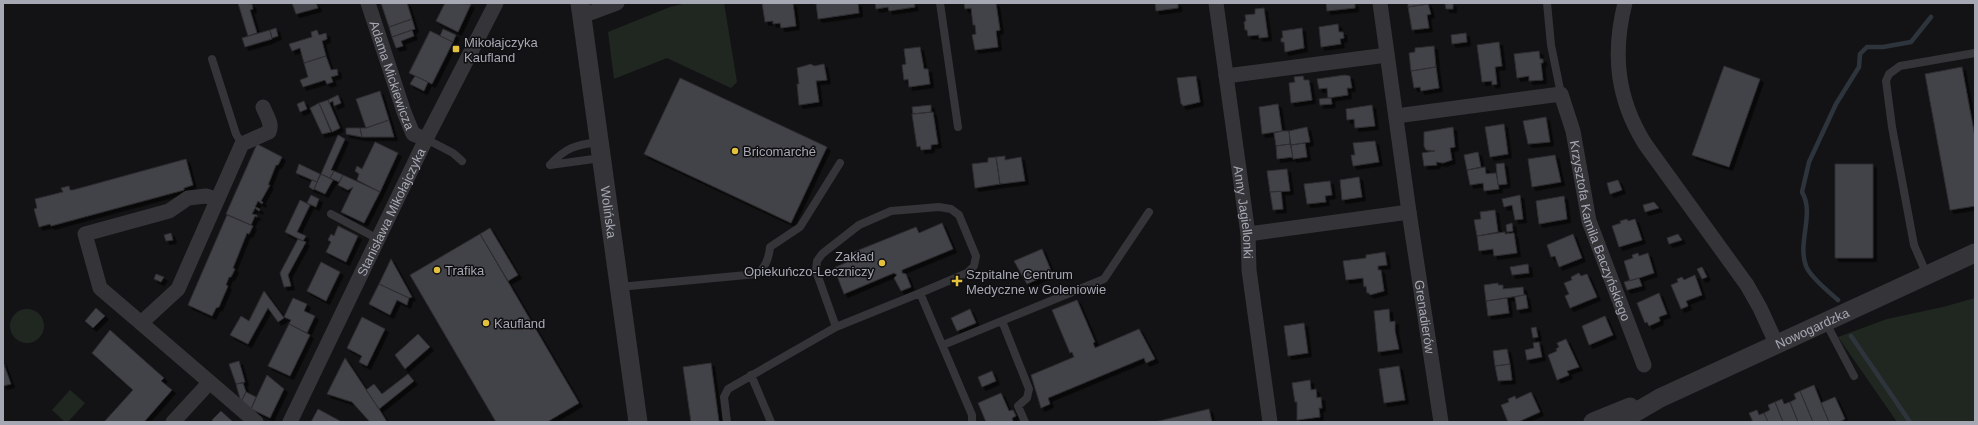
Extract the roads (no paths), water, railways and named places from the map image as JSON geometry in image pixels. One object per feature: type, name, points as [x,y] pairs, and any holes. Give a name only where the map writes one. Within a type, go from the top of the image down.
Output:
[{"type":"street","name":"Adama Mickiewicza","points":[[368,3],[404,112],[413,134],[426,139]]},
{"type":"street","name":"Stanisława Mikołajczyka","points":[[290,422],[426,139],[496,3]]},
{"type":"street","points":[[581,10],[617,3]]},
{"type":"street","name":"Anny Jagiellonki","points":[[1216,3],[1248,234],[1249,270],[1270,422]]},
{"type":"street","name":"Grenadierów","points":[[1380,3],[1409,212],[1441,422]]},
{"type":"street","points":[[1625,3],[1617,44],[1618,62],[1623,94],[1632,120],[1645,144],[1746,285],[1760,308],[1777,345]]},
{"type":"street","name":"Wolińska","points":[[581,10],[638,422]]},
{"type":"street","points":[[1226,76],[1387,55]]},
{"type":"street","points":[[1396,116],[1562,94]]},
{"type":"street","name":"Krzysztofa Kamila Baczyńskiego","points":[[1562,94],[1573,131],[1589,221],[1644,365]]},
{"type":"street","points":[[141,323],[178,289],[216,199],[242,144],[269,132],[270,123],[263,107]]},
{"type":"street","points":[[216,199],[206,196],[188,198],[169,211],[85,234],[100,288],[256,422]]},
{"type":"street","points":[[1248,234],[1409,212]]},
{"type":"street","name":"Nowogardzka","points":[[1608,420],[1636,405],[1649,403],[1927,275],[1974,257]]},
{"type":"street","points":[[173,422],[209,383]]},
{"type":"lane","points":[[940,3],[958,127]]},
{"type":"lane","name":"Krzysztofa Kamila Baczyńskiego","points":[[1547,3],[1551,45],[1562,94]]},
{"type":"lane","points":[[1927,275],[1914,245],[1892,127],[1886,82],[1889,74],[1900,66],[1975,53]]},
{"type":"lane","points":[[212,59],[236,134],[242,144]]},
{"type":"lane","points":[[426,139],[453,153],[462,161]]},
{"type":"lane","points":[[573,146],[600,150],[550,165],[558,156],[573,146]]},
{"type":"lane","points":[[619,287],[758,274],[765,266],[770,247],[800,227],[808,217],[840,163]]},
{"type":"lane","points":[[727,422],[724,397],[728,389],[836,327],[967,273],[974,266],[976,256],[959,215],[951,209],[939,206],[891,211],[859,225],[822,254],[817,261],[816,272],[836,327]]},
{"type":"lane","points":[[943,345],[1104,279],[1149,212]]},
{"type":"lane","points":[[331,214],[378,239]]},
{"type":"lane","points":[[920,293],[972,415],[972,422]]},
{"type":"lane","points":[[1002,321],[1029,388],[1027,398],[1018,406],[1025,422]]},
{"type":"lane","points":[[1826,322],[1854,376]]},
{"type":"lane","points":[[751,375],[771,422]]},
{"type":"waterway","points":[[1838,300],[1811,275],[1806,266],[1804,257],[1803,247],[1807,209],[1806,201],[1802,192],[1809,162],[1836,104],[1859,67],[1860,54],[1867,47],[1883,47],[1911,42],[1931,17]]},
{"type":"waterway","points":[[1851,336],[1910,422]]},
{"type":"place","name":"Mikołajczyka Kaufland","points":[[456,49]]},
{"type":"place","name":"Bricomarché","points":[[735,151]]},
{"type":"place","name":"Zakład Opiekuńczo-Leczniczy","points":[[882,263]]},
{"type":"place","name":"Trafika","points":[[437,270]]},
{"type":"place","name":"Szpitalne Centrum Medyczne w Goleniowie","points":[[957,281]]},
{"type":"place","name":"Kaufland","points":[[486,323]]}]
